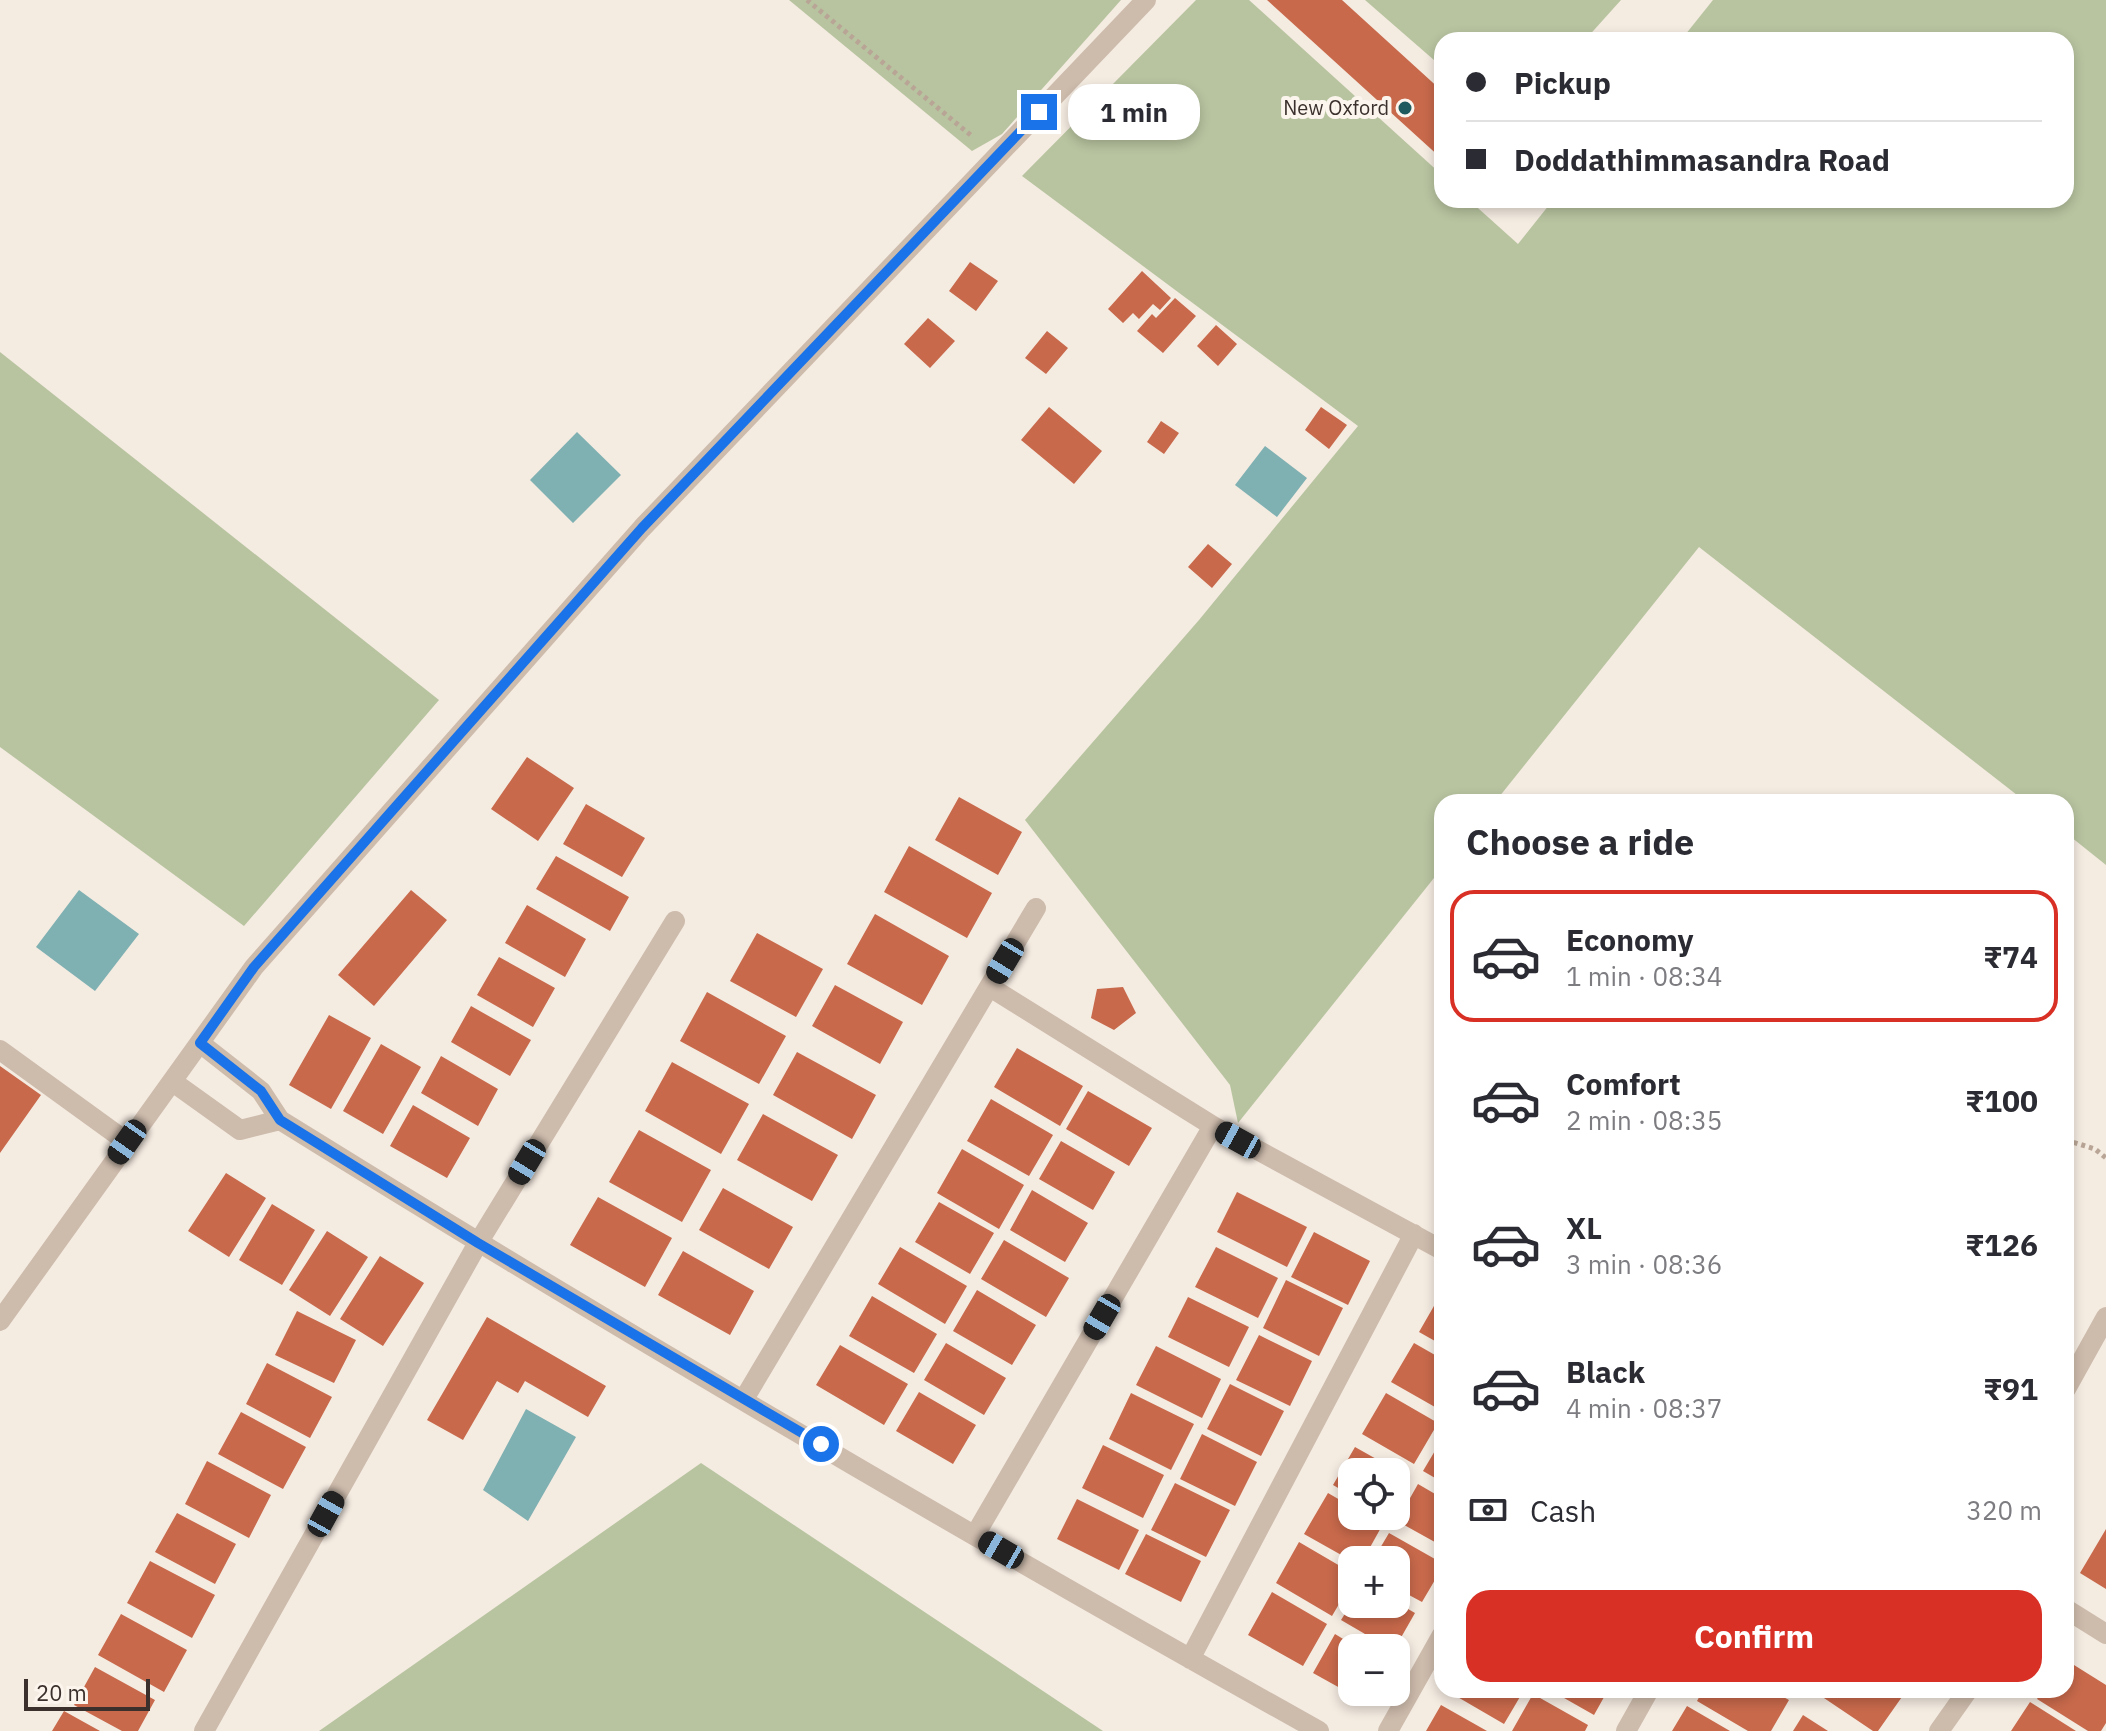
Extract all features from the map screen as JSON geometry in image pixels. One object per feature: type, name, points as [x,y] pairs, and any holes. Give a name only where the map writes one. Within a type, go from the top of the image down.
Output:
[{"type":"street","points":[[0,1321],[254,967],[631,540],[1146,0]]},
{"type":"street","points":[[744,1399],[1036,908]]},
{"type":"street","points":[[204,1731],[478,1243],[675,921]]},
{"type":"street","points":[[990,987],[1213,1126],[1434,1245]]},
{"type":"street","points":[[200,1043],[261,1091],[280,1120],[478,1243],[975,1535],[1319,1731]]},
{"type":"street","points":[[0,1050],[127,1142]]},
{"type":"street","points":[[173,1082],[240,1130],[280,1120]]},
{"type":"street","points":[[975,1535],[1213,1126]]},
{"type":"street","points":[[1190,1659],[1414,1234]]},
{"type":"street","points":[[2074,1375],[2106,1317]]},
{"type":"street","points":[[2074,1614],[2106,1634]]},
{"type":"street","points":[[1388,1731],[1434,1649]]},
{"type":"street","points":[[1626,1731],[1645,1698]]},
{"type":"street","points":[[1939,1731],[1962,1698]]},
{"type":"path","points":[[807,0],[996,157]]},
{"type":"path","points":[[2074,1142],[2095,1149],[2106,1158]]},
{"type":"green space","points":[[789,0],[1121,0],[1002,134],[972,151]]},
{"type":"green space","points":[[1196,0],[1249,0],[1434,168],[1434,208],[1478,208],[1518,244],[1547,208],[2074,208],[2074,32],[1687,32],[1713,0],[2106,0],[2106,865],[2074,839],[2074,794],[2016,794],[1699,547],[1501,794],[1434,794],[1434,878],[1238,1123],[1230,1085],[1025,820],[1199,620],[1358,426],[1022,176]]},
{"type":"green space","points":[[1365,0],[1621,0],[1592,32],[1434,32],[1434,60]]},
{"type":"green space","points":[[0,352],[439,700],[244,926],[0,747]]},
{"type":"green space","points":[[701,1463],[1103,1731],[319,1731]]},
{"type":"water","points":[[577,432],[621,475],[573,523],[530,480]]},
{"type":"water","points":[[1265,446],[1307,478],[1277,517],[1235,485]]},
{"type":"water","points":[[79,890],[139,934],[95,991],[36,947]]},
{"type":"water","points":[[526,1409],[576,1437],[528,1521],[483,1490]]},
{"type":"building","points":[[1267,0],[1342,0],[1434,84],[1434,152]]},
{"type":"building","points":[[970,262],[998,281],[976,311],[949,291]]},
{"type":"building","points":[[1142,271],[1171,298],[1160,310],[1153,304],[1139,319],[1133,313],[1123,323],[1108,309]]},
{"type":"building","points":[[1175,298],[1196,316],[1163,353],[1137,331],[1152,314],[1156,318]]},
{"type":"building","points":[[928,318],[955,341],[930,368],[904,344]]},
{"type":"building","points":[[1216,325],[1237,344],[1218,366],[1197,346]]},
{"type":"building","points":[[1047,331],[1068,348],[1046,374],[1025,358]]},
{"type":"building","points":[[1049,407],[1102,451],[1074,484],[1021,440]]},
{"type":"building","points":[[1321,407],[1347,425],[1329,449],[1305,430]]},
{"type":"building","points":[[1161,421],[1179,433],[1164,454],[1147,442]]},
{"type":"building","points":[[1208,544],[1232,564],[1212,588],[1188,567]]},
{"type":"building","points":[[527,757],[574,788],[538,841],[491,809]]},
{"type":"building","points":[[959,797],[1022,832],[998,875],[935,840]]},
{"type":"building","points":[[586,804],[645,838],[622,877],[563,844]]},
{"type":"building","points":[[909,846],[992,893],[967,938],[884,892]]},
{"type":"building","points":[[556,856],[629,897],[610,931],[536,889]]},
{"type":"building","points":[[411,890],[447,920],[374,1006],[338,975]]},
{"type":"building","points":[[527,905],[586,939],[565,977],[505,943]]},
{"type":"building","points":[[875,914],[949,956],[922,1005],[847,964]]},
{"type":"building","points":[[757,933],[823,969],[796,1017],[730,981]]},
{"type":"building","points":[[499,957],[555,988],[533,1027],[477,995]]},
{"type":"building","points":[[835,985],[903,1022],[880,1064],[812,1026]]},
{"type":"building","points":[[1123,987],[1136,1013],[1114,1030],[1091,1018],[1097,989]]},
{"type":"building","points":[[707,992],[786,1036],[759,1084],[680,1041]]},
{"type":"building","points":[[471,1006],[531,1040],[510,1076],[451,1042]]},
{"type":"building","points":[[329,1015],[371,1038],[331,1109],[289,1085]]},
{"type":"building","points":[[381,1044],[421,1067],[383,1134],[343,1111]]},
{"type":"building","points":[[1017,1048],[1083,1086],[1060,1126],[994,1087]]},
{"type":"building","points":[[797,1052],[876,1095],[852,1139],[773,1095]]},
{"type":"building","points":[[441,1056],[498,1089],[478,1126],[421,1093]]},
{"type":"building","points":[[672,1062],[749,1104],[721,1154],[645,1111]]},
{"type":"building","points":[[0,1066],[41,1095],[0,1153]]},
{"type":"building","points":[[1088,1091],[1152,1128],[1129,1166],[1066,1129]]},
{"type":"building","points":[[991,1099],[1053,1135],[1029,1176],[967,1141]]},
{"type":"building","points":[[413,1105],[470,1138],[447,1178],[390,1146]]},
{"type":"building","points":[[763,1114],[838,1155],[812,1201],[737,1160]]},
{"type":"building","points":[[639,1130],[711,1170],[682,1222],[609,1182]]},
{"type":"building","points":[[1061,1141],[1115,1172],[1093,1210],[1039,1179]]},
{"type":"building","points":[[962,1149],[1024,1185],[999,1229],[937,1193]]},
{"type":"building","points":[[226,1173],[266,1198],[229,1257],[188,1231]]},
{"type":"building","points":[[723,1188],[793,1227],[769,1269],[699,1230]]},
{"type":"building","points":[[1032,1190],[1088,1223],[1065,1262],[1010,1230]]},
{"type":"building","points":[[1237,1192],[1307,1227],[1287,1267],[1217,1232]]},
{"type":"building","points":[[598,1197],[672,1238],[645,1287],[570,1245]]},
{"type":"building","points":[[939,1202],[994,1233],[970,1274],[915,1242]]},
{"type":"building","points":[[272,1204],[315,1230],[282,1285],[239,1260]]},
{"type":"building","points":[[327,1231],[368,1257],[330,1316],[289,1290]]},
{"type":"building","points":[[1314,1232],[1370,1261],[1348,1305],[1291,1277]]},
{"type":"building","points":[[1004,1240],[1069,1278],[1046,1317],[981,1279]]},
{"type":"building","points":[[900,1247],[967,1286],[945,1324],[878,1284]]},
{"type":"building","points":[[1216,1247],[1278,1278],[1258,1318],[1195,1287]]},
{"type":"building","points":[[683,1251],[754,1291],[730,1335],[658,1295]]},
{"type":"building","points":[[380,1256],[424,1283],[383,1346],[340,1319]]},
{"type":"building","points":[[1286,1280],[1343,1308],[1319,1356],[1263,1328]]},
{"type":"building","points":[[977,1290],[1036,1325],[1012,1365],[953,1331]]},
{"type":"building","points":[[872,1296],[937,1334],[914,1373],[849,1336]]},
{"type":"building","points":[[1188,1297],[1249,1327],[1229,1367],[1168,1337]]},
{"type":"building","points":[[1434,1306],[1434,1340],[1419,1332]]},
{"type":"building","points":[[297,1311],[356,1340],[334,1383],[275,1355]]},
{"type":"building","points":[[487,1317],[606,1386],[588,1417],[525,1381],[518,1393],[497,1381],[463,1440],[427,1420]]},
{"type":"building","points":[[1259,1335],[1312,1361],[1290,1406],[1236,1380]]},
{"type":"building","points":[[946,1343],[1006,1378],[984,1415],[924,1380]]},
{"type":"building","points":[[1414,1343],[1434,1354],[1434,1406],[1391,1382]]},
{"type":"building","points":[[840,1345],[908,1384],[884,1425],[816,1385]]},
{"type":"building","points":[[1156,1346],[1221,1379],[1202,1418],[1136,1385]]},
{"type":"building","points":[[267,1363],[332,1397],[310,1438],[246,1404]]},
{"type":"building","points":[[1230,1384],[1284,1411],[1261,1456],[1207,1429]]},
{"type":"building","points":[[919,1392],[976,1425],[953,1464],[896,1431]]},
{"type":"building","points":[[1131,1393],[1194,1424],[1171,1470],[1109,1439]]},
{"type":"building","points":[[1386,1393],[1434,1421],[1434,1430],[1414,1464],[1410,1458],[1404,1458],[1362,1434]]},
{"type":"building","points":[[241,1412],[306,1447],[283,1489],[218,1454]]},
{"type":"building","points":[[1202,1434],[1257,1462],[1235,1506],[1180,1479]]},
{"type":"building","points":[[1103,1445],[1164,1475],[1143,1518],[1082,1488]]},
{"type":"building","points":[[1355,1447],[1375,1458],[1349,1458]]},
{"type":"building","points":[[1434,1452],[1434,1477],[1423,1471]]},
{"type":"building","points":[[207,1461],[271,1495],[249,1538],[185,1504]]},
{"type":"building","points":[[1175,1483],[1230,1510],[1206,1557],[1151,1530]]},
{"type":"building","points":[[1418,1484],[1434,1493],[1434,1542],[1410,1528],[1410,1498]]},
{"type":"building","points":[[1328,1493],[1338,1499],[1338,1530],[1380,1530],[1371,1546],[1338,1546],[1338,1553],[1304,1534]]},
{"type":"building","points":[[1077,1499],[1139,1530],[1119,1570],[1057,1539]]},
{"type":"building","points":[[177,1513],[236,1544],[215,1584],[155,1552]]},
{"type":"building","points":[[2106,1529],[2106,1589],[2080,1573]]},
{"type":"building","points":[[1389,1533],[1434,1558],[1434,1582],[1422,1602],[1410,1596],[1410,1546],[1381,1546]]},
{"type":"building","points":[[1146,1534],[1201,1561],[1181,1602],[1125,1574]]},
{"type":"building","points":[[1299,1542],[1338,1565],[1338,1606],[1332,1616],[1276,1583]]},
{"type":"building","points":[[150,1561],[215,1595],[192,1638],[127,1603]]},
{"type":"building","points":[[1272,1592],[1327,1624],[1303,1666],[1248,1635]]},
{"type":"building","points":[[1410,1610],[1415,1613],[1403,1634],[1365,1634],[1341,1620],[1410,1618]]},
{"type":"building","points":[[121,1614],[187,1650],[164,1692],[98,1655]]},
{"type":"building","points":[[1335,1634],[1338,1636],[1338,1687],[1313,1673]]},
{"type":"building","points":[[2074,1665],[2106,1685],[2106,1723],[2101,1731],[2088,1731],[2037,1699],[2074,1698]]},
{"type":"building","points":[[95,1667],[155,1700],[138,1731],[122,1731],[74,1705]]},
{"type":"building","points":[[1459,1698],[1519,1698],[1504,1724]]},
{"type":"building","points":[[1531,1698],[1540,1698],[1588,1725],[1585,1731],[1512,1731]]},
{"type":"building","points":[[1564,1698],[1604,1698],[1594,1715]]},
{"type":"building","points":[[1699,1698],[1789,1700],[1771,1731],[1748,1731],[1697,1701]]},
{"type":"building","points":[[1824,1698],[1901,1698],[1878,1731],[1873,1731]]},
{"type":"building","points":[[2030,1702],[2076,1731],[2011,1731]]},
{"type":"building","points":[[1441,1705],[1487,1731],[1426,1731]]},
{"type":"building","points":[[1687,1706],[1730,1731],[1672,1731]]},
{"type":"building","points":[[64,1711],[100,1731],[52,1731]]},
{"type":"building","points":[[1803,1715],[1828,1731],[1793,1731]]},
{"type":"place","name":"New Oxford","points":[[1405,108]]},
{"type":"route","points":[[821,1444],[478,1243],[280,1120],[261,1091],[200,1043],[254,967],[642,528],[1039,112]]}]
